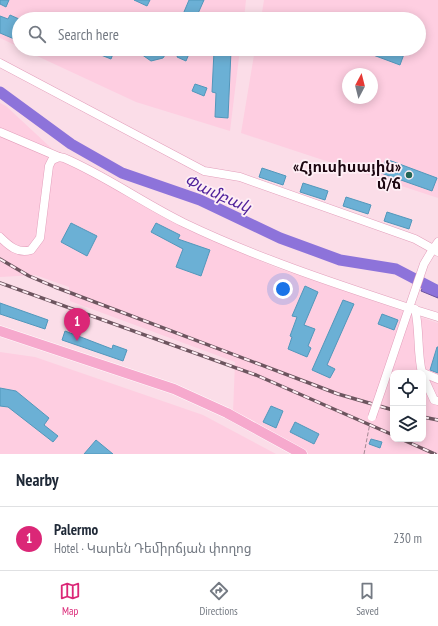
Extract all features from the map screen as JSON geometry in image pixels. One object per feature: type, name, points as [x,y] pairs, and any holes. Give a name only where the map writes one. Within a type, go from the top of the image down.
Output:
[{"type":"main road","points":[[0,331],[174,389],[227,413],[302,454]]},
{"type":"street","points":[[0,63],[204,170],[240,177],[416,239],[436,251]]},
{"type":"street","points":[[0,132],[71,161],[184,223],[236,246],[288,267],[438,317]]},
{"type":"street","points":[[0,237],[11,247],[21,251],[32,250],[38,243],[41,232],[49,166],[52,160],[59,157]]},
{"type":"street","points":[[372,418],[412,308],[413,298],[424,264],[436,251],[438,242]]},
{"type":"street","points":[[412,308],[418,325],[422,370]]},
{"type":"street","points":[[426,375],[438,379]]},
{"type":"street","points":[[426,383],[434,400],[438,401]]},
{"type":"path","points":[[364,454],[372,418]]},
{"type":"shaded area","points":[[0,0],[246,0],[245,12],[12,12],[12,44],[0,38]]},
{"type":"shaded area","points":[[264,0],[438,0],[438,198],[241,133],[254,56],[426,56],[426,12],[262,12]]},
{"type":"shaded area","points":[[37,56],[239,56],[230,131],[136,102]]},
{"type":"shaded area","points":[[0,103],[6,106],[64,160],[186,229],[277,268],[438,323],[438,454],[308,454],[233,413],[235,362],[70,301],[69,287],[35,275],[0,277]]},
{"type":"shaded area","points":[[426,280],[438,286],[438,298],[421,291]]},
{"type":"shaded area","points":[[0,352],[35,357],[203,415],[276,454],[0,454]]},
{"type":"building","points":[[0,0],[9,0],[6,7],[0,4]]},
{"type":"building","points":[[134,0],[150,0],[147,6]]},
{"type":"building","points":[[189,0],[204,0],[199,12],[184,12]]},
{"type":"building","points":[[10,15],[12,16],[12,38],[0,33],[0,16],[8,19]]},
{"type":"building","points":[[104,56],[112,56],[111,59]]},
{"type":"building","points":[[144,56],[164,56],[163,58],[151,61]]},
{"type":"building","points":[[177,56],[188,56],[186,61]]},
{"type":"building","points":[[214,56],[231,56],[228,118],[215,117],[216,93],[212,92]]},
{"type":"building","points":[[376,56],[403,56],[400,65]]},
{"type":"building","points":[[195,84],[207,88],[204,96],[192,91]]},
{"type":"building","name":"«Հյուսիսային» մ/ճ","points":[[386,159],[437,178],[432,191],[381,173]]},
{"type":"building","points":[[262,168],[286,176],[283,185],[259,177]]},
{"type":"building","points":[[303,183],[328,191],[325,200],[300,192]]},
{"type":"building","points":[[346,197],[371,205],[368,214],[343,206]]},
{"type":"building","points":[[387,212],[412,220],[409,229],[384,221]]},
{"type":"building","points":[[71,223],[97,236],[87,256],[61,242]]},
{"type":"building","points":[[156,223],[180,235],[178,239],[210,250],[201,276],[176,267],[183,249],[151,232]]},
{"type":"building","points":[[305,286],[318,292],[304,325],[315,329],[308,346],[311,348],[307,357],[288,349],[292,337],[290,336],[297,317],[292,316]]},
{"type":"building","points":[[343,300],[354,304],[327,365],[335,369],[330,378],[312,370]]},
{"type":"building","points":[[0,303],[48,320],[45,329],[0,314]]},
{"type":"building","points":[[382,314],[398,320],[394,330],[378,324]]},
{"type":"building","points":[[65,331],[112,349],[113,345],[127,350],[123,361],[62,340]]},
{"type":"building","points":[[438,347],[438,373],[430,370]]},
{"type":"building","points":[[0,388],[16,391],[49,418],[44,425],[58,436],[53,442],[8,407],[0,406]]},
{"type":"building","points":[[271,406],[283,411],[276,428],[263,422]]},
{"type":"building","points":[[295,422],[319,434],[314,444],[290,432]]},
{"type":"building","points":[[371,439],[382,442],[380,448],[369,444]]},
{"type":"building","points":[[96,440],[113,454],[84,454]]},
{"type":"waterway","name":"Փամբակ","points":[[0,92],[71,144],[122,173],[200,200],[280,238],[340,260],[396,269],[438,291]]},
{"type":"railway","points":[[0,259],[29,276],[55,287],[338,394],[390,409]]},
{"type":"railway","points":[[0,283],[256,375],[390,434]]},
{"type":"railway","points":[[426,418],[438,420]]},
{"type":"railway","points":[[408,442],[435,454]]},
{"type":"place","name":"«Հյուսիսային» մ/ճ","points":[[409,175]]},
{"type":"place","name":"Palermo","points":[[77,341]]}]
